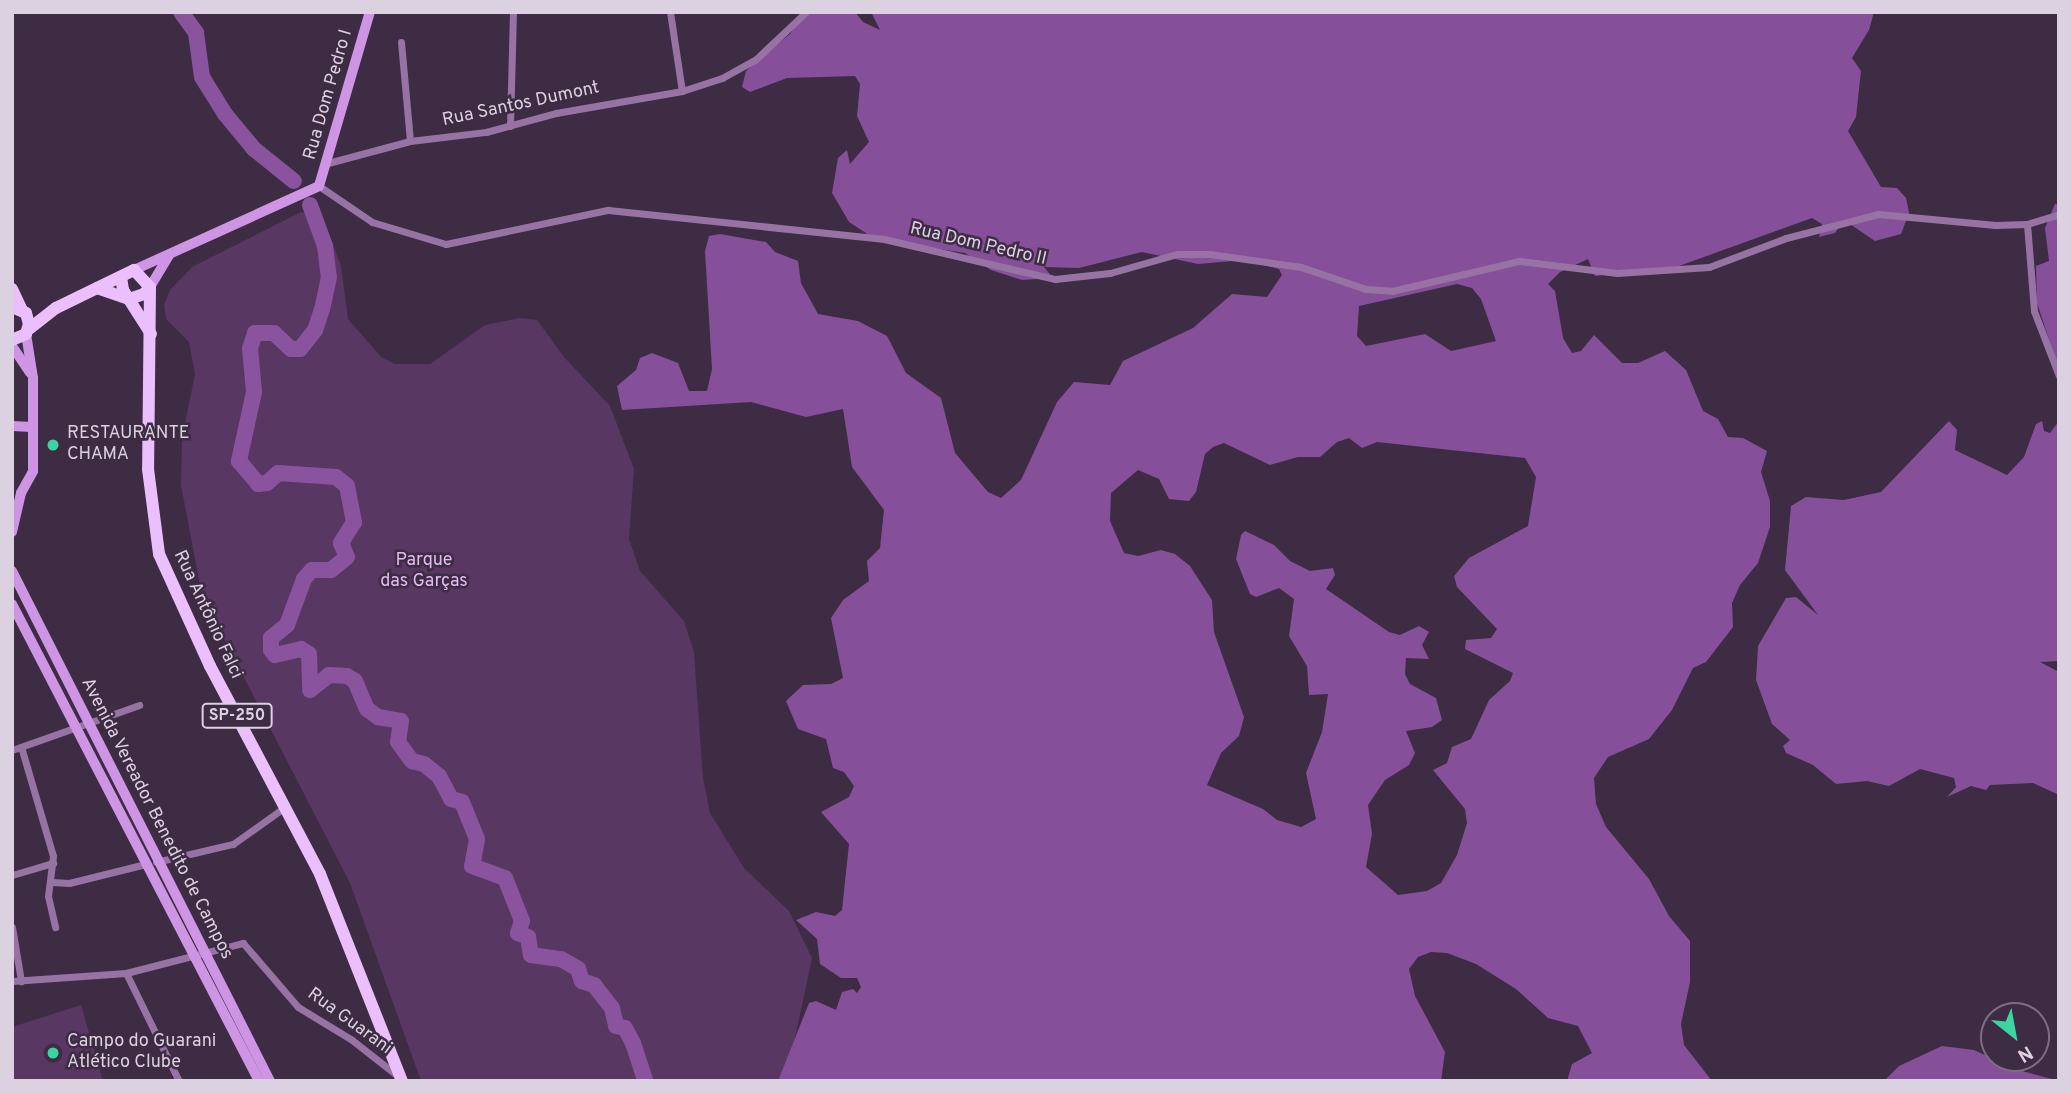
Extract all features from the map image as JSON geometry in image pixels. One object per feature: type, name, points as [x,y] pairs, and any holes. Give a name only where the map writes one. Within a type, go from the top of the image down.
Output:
[{"type":"main road","name":"Rua Dom Pedro I","points":[[319,186],[328,163],[370,12]]},
{"type":"main road","points":[[12,340],[27,332],[56,308],[319,186]]},
{"type":"main road","points":[[97,289],[129,299],[144,295],[171,253]]},
{"type":"main road","points":[[134,270],[150,287]]},
{"type":"main road","points":[[121,277],[129,299],[151,334]]},
{"type":"main road","name":"Rua Antônio Falci","points":[[150,287],[148,469],[159,554],[205,655],[320,874],[402,1080]]},
{"type":"main road","points":[[12,289],[27,332],[33,378],[33,471],[16,495],[12,532]]},
{"type":"main road","points":[[20,310],[56,308]]},
{"type":"main road","points":[[12,346],[33,378]]},
{"type":"main road","points":[[12,426],[33,427]]},
{"type":"main road","name":"Avenida Vereador Benedito de Campos","points":[[12,571],[88,725],[151,863]]},
{"type":"main road","name":"Avenida Vereador Benedito de Campos","points":[[12,604],[76,730],[270,1081]]},
{"type":"main road","points":[[36,653],[47,646]]},
{"type":"main road","name":"Avenida Vereador Benedito de Campos","points":[[199,953],[259,1081]]},
{"type":"street","points":[[510,126],[513,12]]},
{"type":"street","points":[[670,12],[681,91]]},
{"type":"street","name":"Rua Santos Dumont","points":[[328,163],[410,141],[510,126],[681,91],[722,78],[755,60],[806,12]]},
{"type":"street","points":[[401,42],[410,141]]},
{"type":"street","name":"Rua Dom Pedro II","points":[[319,186],[328,196],[372,222],[446,244],[608,210],[884,239],[1055,279],[1110,273],[1177,254],[1210,254],[1301,267],[1366,289],[1392,291],[1519,261],[1617,273],[1678,272],[1709,267],[1761,247],[1895,212],[1995,225],[2027,224],[2059,214]]},
{"type":"street","points":[[2027,224],[2034,311],[2059,376]]},
{"type":"street","points":[[12,750],[22,750],[139,705]]},
{"type":"street","points":[[22,750],[53,863],[48,896],[55,927]]},
{"type":"street","points":[[52,882],[69,883],[233,844],[285,807]]},
{"type":"street","points":[[12,874],[53,863]]},
{"type":"street","points":[[12,927],[16,981]]},
{"type":"street","name":"Rua Guarani","points":[[16,981],[126,973],[232,943],[251,947],[298,1007],[352,1040],[402,1080]]},
{"type":"street","points":[[126,973],[179,1081]]},
{"type":"green space","name":"Parque das Garças","points":[[301,212],[321,213],[341,266],[348,319],[381,357],[395,364],[430,364],[485,325],[520,318],[537,320],[564,357],[610,406],[634,469],[629,539],[640,571],[684,621],[694,652],[703,778],[710,813],[744,868],[789,911],[812,958],[786,1081],[421,1081],[350,883],[202,596],[181,485],[182,438],[195,374],[189,342],[166,319],[164,305],[170,290],[192,267]]},
{"type":"green space","name":"Campo do Guarani Atlético Clube","points":[[81,1005],[103,1081],[13,1081],[12,1027]]},
{"type":"shaded area","points":[[806,12],[855,12],[863,22],[880,30],[871,12],[1874,12],[1869,30],[1852,58],[1861,71],[1856,117],[1848,131],[1881,187],[1897,188],[1906,198],[1909,213],[1901,234],[1875,241],[1844,220],[1835,233],[1819,237],[1822,224],[1812,218],[1679,266],[1595,276],[1588,259],[1560,272],[1548,284],[1555,291],[1563,338],[1572,353],[1581,351],[1594,335],[1622,363],[1638,363],[1665,351],[1686,370],[1703,411],[1718,419],[1728,437],[1743,438],[1767,451],[1761,472],[1770,501],[1770,527],[1758,563],[1740,585],[1732,603],[1733,627],[1706,662],[1693,668],[1672,710],[1649,739],[1608,757],[1594,778],[1596,804],[1606,827],[1649,879],[1669,916],[1690,941],[1690,982],[1681,1024],[1684,1045],[1712,1081],[1567,1081],[1572,1064],[1592,1053],[1578,1026],[1548,1018],[1516,989],[1476,964],[1447,953],[1431,952],[1418,957],[1409,969],[1415,996],[1445,1052],[1441,1081],[778,1081],[809,1003],[816,1001],[836,1010],[842,992],[853,989],[857,993],[861,987],[857,978],[841,978],[820,964],[817,939],[796,920],[816,912],[835,916],[842,910],[849,844],[821,812],[849,797],[854,786],[844,772],[833,768],[826,739],[798,729],[786,701],[803,685],[831,684],[843,678],[831,618],[843,600],[869,581],[867,561],[880,548],[884,510],[852,467],[843,409],[806,417],[751,402],[622,410],[617,386],[636,370],[640,358],[652,353],[678,363],[689,391],[707,391],[712,369],[705,251],[709,236],[720,234],[766,242],[775,252],[798,261],[801,283],[818,314],[858,321],[887,336],[906,373],[941,398],[955,453],[988,492],[1001,498],[1021,480],[1057,402],[1074,382],[1110,385],[1123,361],[1193,328],[1232,294],[1267,297],[1282,275],[1279,269],[1244,260],[1198,264],[1142,252],[1079,268],[1044,267],[1053,278],[1022,280],[991,270],[965,253],[875,239],[849,222],[832,193],[838,158],[847,150],[850,164],[869,142],[857,116],[860,84],[855,76],[787,78],[750,92],[742,87],[746,71],[790,34]],"holes":[[[1457,284],[1472,288],[1481,299],[1496,341],[1451,351],[1425,334],[1366,346],[1357,336],[1359,306]],[[1349,438],[1362,448],[1377,442],[1525,458],[1536,477],[1528,526],[1469,558],[1454,576],[1457,587],[1497,629],[1491,638],[1466,640],[1465,649],[1513,673],[1510,681],[1489,700],[1471,739],[1452,747],[1447,763],[1433,770],[1465,809],[1467,823],[1457,855],[1441,883],[1427,891],[1398,895],[1366,867],[1372,834],[1368,805],[1385,780],[1409,765],[1415,753],[1406,731],[1432,727],[1442,720],[1436,698],[1410,684],[1405,674],[1406,658],[1429,659],[1422,645],[1429,632],[1419,626],[1400,635],[1389,632],[1326,589],[1335,575],[1333,568],[1310,571],[1290,561],[1274,545],[1245,531],[1241,535],[1236,559],[1250,594],[1256,597],[1279,588],[1294,599],[1289,636],[1307,666],[1309,695],[1328,694],[1322,732],[1306,773],[1316,819],[1301,827],[1277,820],[1263,809],[1207,785],[1221,753],[1239,736],[1244,717],[1214,632],[1212,600],[1190,566],[1175,554],[1161,550],[1138,556],[1124,553],[1110,521],[1111,493],[1138,470],[1159,479],[1169,499],[1189,501],[1196,492],[1205,454],[1213,447],[1224,443],[1270,465],[1298,457],[1320,457],[1337,442]]]},
{"type":"shaded area","points":[[2055,204],[2059,205],[2059,370],[2037,303],[2036,266],[2049,261],[2045,228]]},
{"type":"shaded area","points":[[1949,421],[1957,430],[1955,450],[2007,475],[2024,457],[2036,424],[2042,421],[2044,431],[2050,433],[2059,421],[2059,661],[2040,662],[2059,672],[2059,795],[2033,783],[1990,785],[1986,790],[1971,786],[1947,797],[1956,787],[1954,778],[1920,769],[1889,786],[1867,781],[1836,784],[1813,765],[1786,753],[1783,746],[1790,740],[1772,724],[1756,680],[1758,646],[1786,598],[1796,597],[1818,615],[1785,570],[1791,506],[1806,497],[1844,500],[1881,492]]},
{"type":"shaded area","points":[[1942,1046],[1980,1053],[1980,1072],[2026,1072],[2059,1081],[1884,1081],[1899,1066]]},
{"type":"waterway","points":[[181,12],[196,33],[202,77],[225,114],[254,149],[294,181]]},
{"type":"waterway","points":[[310,205],[325,246],[329,277],[322,309],[315,330],[300,349],[291,349],[274,333],[255,333],[250,348],[254,392],[239,461],[258,484],[267,483],[278,473],[336,477],[347,486],[354,522],[341,543],[347,557],[331,570],[312,570],[304,579],[287,625],[271,638],[271,650],[275,655],[301,649],[309,654],[310,690],[329,675],[347,676],[355,681],[367,709],[378,717],[401,721],[398,742],[412,761],[424,764],[439,776],[451,799],[462,802],[477,839],[472,866],[505,878],[522,921],[518,933],[528,937],[531,955],[561,959],[578,969],[582,981],[594,985],[612,1008],[616,1026],[625,1028],[633,1043],[645,1081]]},
{"type":"place","name":"RESTAURANTE CHAMA","points":[[53,445]]},
{"type":"place","name":"Campo do Guarani Atlético Clube","points":[[53,1053]]}]
